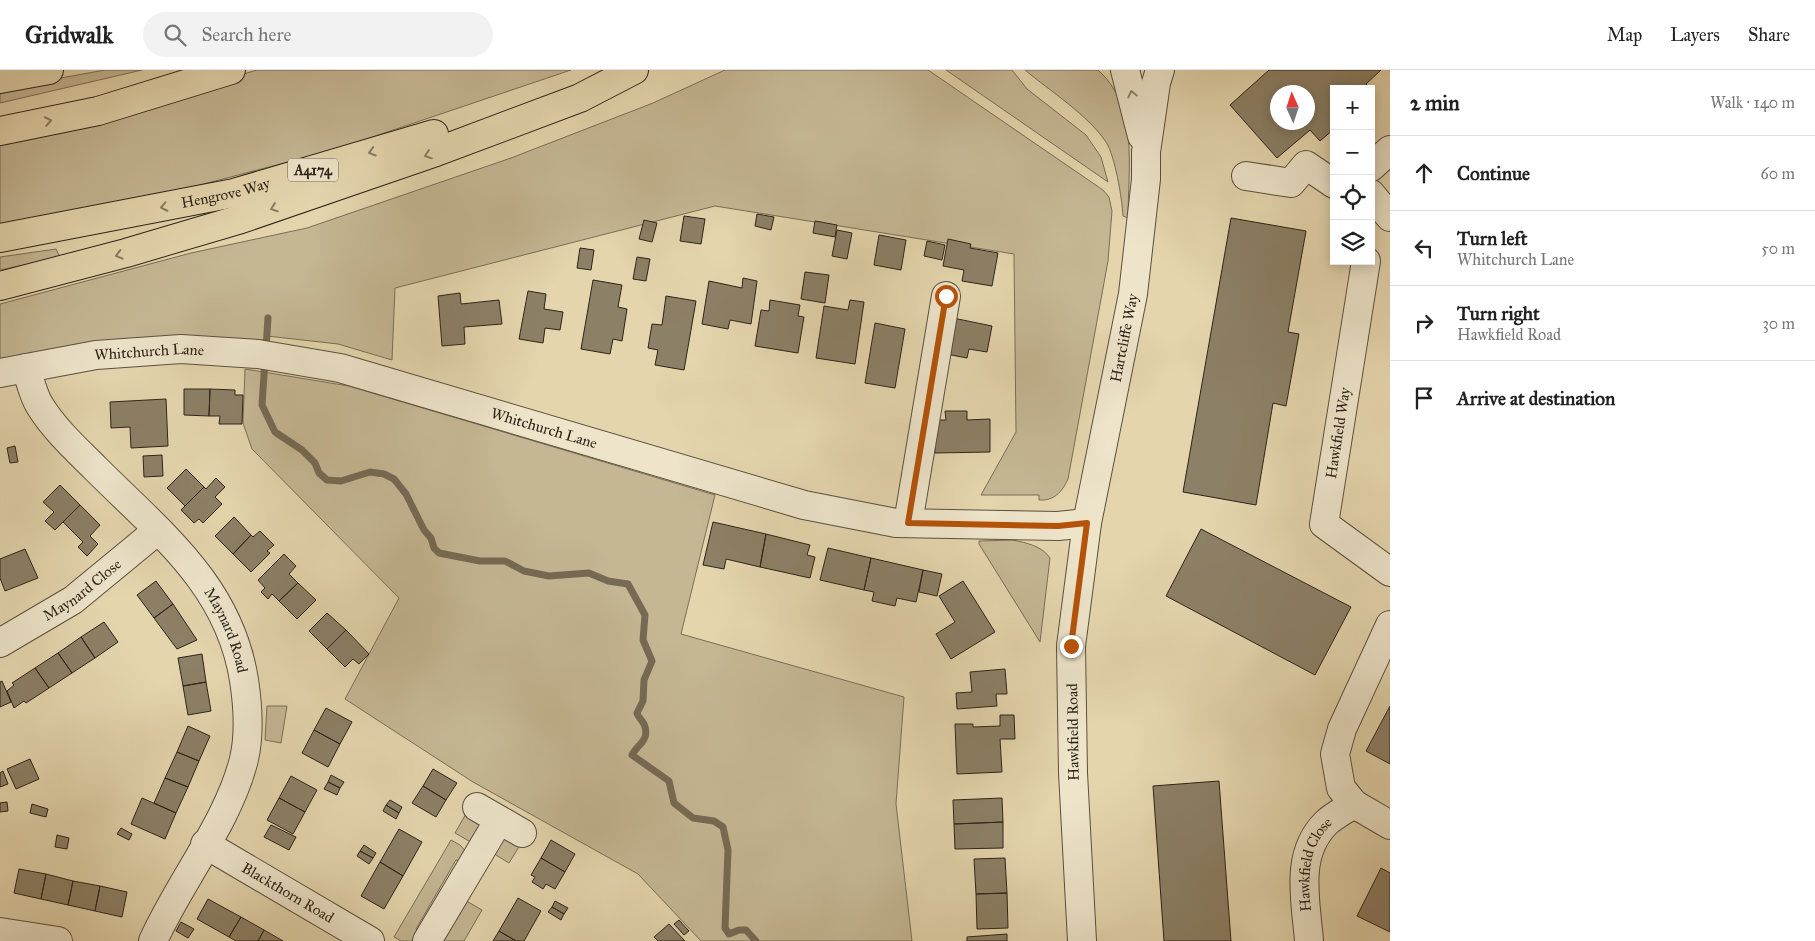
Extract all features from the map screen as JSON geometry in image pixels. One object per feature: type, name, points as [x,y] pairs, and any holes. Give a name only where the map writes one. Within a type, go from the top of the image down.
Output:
[{"type":"highway","points":[[0,79],[50,70]]},
{"type":"highway","points":[[0,131],[98,111],[230,70]]},
{"type":"highway","name":"Hengrove Way","points":[[0,238],[234,193],[444,131],[617,70]]},
{"type":"highway","points":[[0,286],[126,253],[250,216],[436,152],[580,98],[634,70]]},
{"type":"street","name":"Hartcliffe Way","points":[[1125,70],[1146,152]]},
{"type":"street","name":"Hartcliffe Way","points":[[1087,523],[1133,294],[1146,179],[1146,152],[1156,83],[1160,70]]},
{"type":"street","points":[[1375,163],[1390,150]]},
{"type":"street","points":[[1246,176],[1291,183],[1306,165],[1330,181]]},
{"type":"street","points":[[1375,199],[1390,217]]},
{"type":"street","name":"Hawkfield Way","points":[[1365,265],[1324,524],[1390,572]]},
{"type":"street","points":[[908,523],[946,296]]},
{"type":"street","name":"Whitchurch Lane","points":[[13,370],[96,356],[181,349],[258,354],[340,368],[804,505],[896,523],[1058,526],[1087,523]]},
{"type":"street","name":"Maynard Road","points":[[13,370],[60,434],[158,530],[203,579],[224,613],[239,650],[247,700],[248,728],[244,758],[235,789],[153,941]]},
{"type":"street","name":"Hawkfield Road","points":[[1082,941],[1073,773],[1071,646],[1087,523]]},
{"type":"street","name":"Maynard Close","points":[[0,643],[73,600],[158,530]]},
{"type":"street","points":[[1390,624],[1342,729],[1334,754],[1340,788],[1354,804],[1390,825]]},
{"type":"street","name":"Hawkfield Close","points":[[1309,941],[1304,882],[1306,857],[1312,840],[1326,822],[1354,804]]},
{"type":"street","points":[[427,941],[500,820]]},
{"type":"street","name":"Blackthorn Road","points":[[205,844],[370,941]]},
{"type":"street","points":[[0,932],[58,941]]},
{"type":"shaded area","points":[[105,70],[142,70],[0,103],[0,89]]},
{"type":"shaded area","points":[[257,70],[571,70],[334,150],[150,198],[0,225],[0,139],[105,115]]},
{"type":"shaded area","points":[[725,70],[928,70],[1103,190],[1109,197],[1112,211],[1108,261],[1068,479],[1057,495],[1049,499],[1039,500],[1039,495],[981,495],[1016,432],[1014,254],[715,206],[395,288],[392,360],[338,344],[267,336],[261,341],[158,337],[85,343],[0,361],[0,304],[191,253],[307,228],[511,158],[653,103]]},
{"type":"shaded area","points":[[946,70],[1012,70],[1027,89],[1086,135],[1101,157],[1108,182]]},
{"type":"shaded area","points":[[1025,70],[1098,70],[1111,85],[1120,101],[1126,120],[1129,159],[1128,218],[1123,216],[1120,188],[1106,142],[1079,113]]},
{"type":"shaded area","points":[[56,249],[60,257],[0,270],[0,257]]},
{"type":"shaded area","points":[[245,369],[349,386],[715,495],[681,634],[904,697],[896,804],[912,941],[701,941],[638,874],[473,782],[345,699],[399,598],[252,449],[243,423]]},
{"type":"shaded area","points":[[1013,540],[1038,548],[1050,558],[1040,642],[979,544],[979,541]]},
{"type":"shaded area","points":[[267,706],[287,706],[281,743],[265,740]]},
{"type":"shaded area","points":[[467,812],[479,821],[480,828],[474,844],[455,833]]},
{"type":"shaded area","points":[[507,838],[522,842],[509,863],[491,852],[501,840]]},
{"type":"shaded area","points":[[451,840],[460,845],[468,854],[464,861],[456,860],[416,929],[420,937],[417,941],[401,941],[394,937]]},
{"type":"shaded area","points":[[463,899],[482,910],[464,941],[437,941]]},
{"type":"building","points":[[1269,70],[1381,70],[1367,85],[1330,85],[1330,132],[1320,141],[1310,130],[1277,158],[1230,105]]},
{"type":"building","points":[[757,214],[774,217],[771,230],[755,226]]},
{"type":"building","points":[[684,216],[705,219],[701,244],[680,241]]},
{"type":"building","points":[[1231,218],[1306,231],[1288,332],[1299,334],[1286,406],[1273,403],[1256,505],[1183,492]]},
{"type":"building","points":[[644,220],[657,223],[652,242],[639,239]]},
{"type":"building","points":[[815,221],[837,225],[835,237],[813,233]]},
{"type":"building","points":[[837,230],[852,233],[847,259],[832,256]]},
{"type":"building","points":[[879,235],[906,240],[901,270],[874,265]]},
{"type":"building","points":[[948,239],[971,244],[970,248],[998,253],[992,286],[962,281],[964,270],[943,266]]},
{"type":"building","points":[[927,241],[945,245],[942,260],[924,256]]},
{"type":"building","points":[[580,248],[594,250],[591,270],[577,268]]},
{"type":"building","points":[[637,257],[650,259],[646,281],[633,279]]},
{"type":"building","points":[[805,272],[829,275],[825,303],[801,299]]},
{"type":"building","points":[[743,278],[757,281],[751,324],[730,320],[728,329],[702,324],[709,281],[742,288]]},
{"type":"building","points":[[593,280],[622,285],[618,307],[627,309],[622,341],[613,339],[610,354],[581,349]]},
{"type":"building","points":[[528,291],[546,294],[544,309],[563,312],[560,330],[545,328],[543,343],[519,339]]},
{"type":"building","points":[[460,293],[461,304],[499,300],[502,324],[464,327],[465,344],[442,346],[438,296]]},
{"type":"building","points":[[666,296],[696,301],[684,370],[655,365],[658,350],[648,348],[652,324],[662,325]]},
{"type":"building","points":[[770,300],[800,305],[798,316],[804,317],[798,353],[755,346],[761,310],[769,311]]},
{"type":"building","points":[[850,300],[864,302],[855,364],[816,358],[824,306],[848,310]]},
{"type":"building","points":[[953,318],[992,326],[987,352],[969,349],[967,358],[946,354]]},
{"type":"building","points":[[875,323],[905,329],[895,388],[865,383]]},
{"type":"building","points":[[184,389],[210,389],[209,416],[184,415]]},
{"type":"building","points":[[210,389],[235,390],[235,395],[243,395],[242,424],[219,424],[220,416],[209,416]]},
{"type":"building","points":[[166,399],[168,446],[131,448],[130,427],[111,428],[110,402]]},
{"type":"building","points":[[945,411],[967,411],[967,420],[990,419],[990,452],[935,453],[934,420],[946,420]]},
{"type":"building","points":[[15,446],[18,462],[10,463],[7,448]]},
{"type":"building","points":[[162,455],[163,476],[144,477],[143,456]]},
{"type":"building","points":[[186,469],[204,487],[185,506],[167,488]]},
{"type":"building","points":[[216,478],[225,487],[215,497],[222,504],[203,523],[199,519],[194,523],[181,510]]},
{"type":"building","points":[[60,485],[80,505],[55,530],[45,521],[54,512],[43,502]]},
{"type":"building","points":[[80,505],[100,525],[90,536],[98,544],[87,556],[78,547],[83,542],[63,522]]},
{"type":"building","points":[[234,517],[251,535],[233,554],[215,536]]},
{"type":"building","points":[[713,522],[766,534],[760,567],[726,559],[724,569],[703,565]]},
{"type":"building","points":[[1201,529],[1351,607],[1315,675],[1166,596]]},
{"type":"building","points":[[260,531],[274,545],[267,551],[270,553],[251,572],[233,554],[251,535],[253,537]]},
{"type":"building","points":[[766,534],[810,545],[807,555],[815,557],[810,578],[760,567]]},
{"type":"building","points":[[828,548],[871,558],[864,590],[820,580]]},
{"type":"building","points":[[25,549],[38,578],[5,591],[0,578],[0,559]]},
{"type":"building","points":[[284,554],[296,566],[289,574],[298,583],[279,601],[272,594],[268,599],[261,592],[265,588],[258,580]]},
{"type":"building","points":[[871,558],[923,570],[916,602],[897,598],[895,606],[872,601],[874,592],[864,590]]},
{"type":"building","points":[[923,570],[942,574],[937,596],[919,592]]},
{"type":"building","points":[[156,581],[173,604],[154,618],[137,595]]},
{"type":"building","points":[[963,581],[995,632],[951,659],[936,634],[955,622],[939,596]]},
{"type":"building","points":[[298,583],[316,600],[297,619],[279,601]]},
{"type":"building","points":[[173,604],[197,640],[177,649],[154,618]]},
{"type":"building","points":[[327,613],[346,630],[327,649],[309,631]]},
{"type":"building","points":[[104,622],[118,642],[95,658],[81,637]]},
{"type":"building","points":[[346,630],[369,654],[359,664],[353,659],[345,667],[327,649]]},
{"type":"building","points":[[81,637],[95,658],[72,673],[58,653]]},
{"type":"building","points":[[58,653],[72,673],[49,688],[35,668]]},
{"type":"building","points":[[202,654],[206,682],[183,686],[178,658]]},
{"type":"building","points":[[35,668],[49,688],[26,703],[24,701],[14,708],[7,691],[14,685],[12,683]]},
{"type":"building","points":[[1005,669],[1007,694],[996,694],[997,706],[957,709],[956,693],[972,692],[970,672]]},
{"type":"building","points":[[2,681],[11,702],[0,707],[0,682]]},
{"type":"building","points":[[206,682],[211,711],[188,715],[183,686]]},
{"type":"building","points":[[1390,706],[1390,764],[1366,751]]},
{"type":"building","points":[[326,708],[352,722],[340,744],[314,730]]},
{"type":"building","points":[[1000,715],[1014,715],[1015,739],[1000,739],[1002,772],[957,774],[955,724],[973,724],[973,727],[1000,726]]},
{"type":"building","points":[[188,726],[210,736],[199,761],[177,752]]},
{"type":"building","points":[[314,730],[340,744],[328,767],[302,753]]},
{"type":"building","points":[[177,752],[199,761],[188,787],[165,778]]},
{"type":"building","points":[[30,759],[39,779],[16,789],[7,769]]},
{"type":"building","points":[[433,769],[457,783],[446,800],[423,786]]},
{"type":"building","points":[[3,771],[8,784],[0,787],[0,773]]},
{"type":"building","points":[[331,775],[344,782],[340,788],[328,782]]},
{"type":"building","points":[[291,776],[317,790],[305,812],[279,798]]},
{"type":"building","points":[[165,778],[188,787],[176,813],[154,803]]},
{"type":"building","points":[[1219,781],[1231,941],[1164,941],[1153,786]]},
{"type":"building","points":[[328,782],[340,788],[337,795],[324,789]]},
{"type":"building","points":[[423,786],[446,800],[436,817],[412,803]]},
{"type":"building","points":[[142,798],[176,813],[165,839],[131,824]]},
{"type":"building","points":[[279,798],[305,812],[293,834],[267,820]]},
{"type":"building","points":[[1002,798],[1003,822],[954,824],[953,800]]},
{"type":"building","points":[[390,800],[402,807],[399,813],[386,805]]},
{"type":"building","points":[[7,802],[8,811],[0,812],[0,803]]},
{"type":"building","points":[[32,804],[48,809],[46,817],[30,813]]},
{"type":"building","points":[[386,805],[399,813],[396,819],[383,811]]},
{"type":"building","points":[[1003,822],[1003,848],[955,849],[954,824]]},
{"type":"building","points":[[271,825],[296,837],[289,850],[264,837]]},
{"type":"building","points":[[121,828],[132,834],[129,840],[117,834]]},
{"type":"building","points":[[399,829],[422,842],[403,876],[380,862]]},
{"type":"building","points":[[57,835],[69,838],[67,849],[55,847]]},
{"type":"building","points":[[551,840],[575,854],[565,872],[541,858]]},
{"type":"building","points":[[364,845],[376,853],[373,858],[360,851]]},
{"type":"building","points":[[360,851],[373,858],[369,864],[357,856]]},
{"type":"building","points":[[541,858],[565,872],[555,889],[546,884],[543,889],[532,882],[535,877],[531,875]]},
{"type":"building","points":[[1005,858],[1007,893],[976,894],[974,859]]},
{"type":"building","points":[[380,862],[403,876],[384,909],[361,896]]},
{"type":"building","points":[[1381,868],[1390,873],[1390,932],[1357,916]]},
{"type":"building","points":[[19,869],[46,874],[41,899],[14,893]]},
{"type":"building","points":[[46,874],[73,881],[68,905],[41,899]]},
{"type":"building","points":[[73,881],[100,886],[95,911],[68,905]]},
{"type":"building","points":[[100,886],[127,892],[122,917],[95,911]]},
{"type":"building","points":[[1007,893],[1008,928],[977,929],[976,894]]},
{"type":"building","points":[[518,898],[541,911],[524,941],[516,941],[499,931]]},
{"type":"building","points":[[208,899],[241,917],[229,937],[197,919]]},
{"type":"building","points":[[555,901],[568,908],[564,914],[552,907]]},
{"type":"building","points":[[552,907],[564,914],[561,920],[548,912]]},
{"type":"building","points":[[241,917],[264,930],[258,941],[236,941],[229,937]]},
{"type":"building","points":[[679,920],[689,931],[684,935],[674,924]]},
{"type":"building","points":[[181,922],[194,929],[188,938],[176,931]]},
{"type":"building","points":[[669,924],[685,941],[658,941],[654,937]]},
{"type":"building","points":[[264,930],[283,941],[258,941]]},
{"type":"building","points":[[499,931],[516,941],[493,941]]},
{"type":"building","points":[[1007,934],[1007,941],[967,941],[967,937]]},
{"type":"waterway","points":[[266,349],[268,318]]},
{"type":"waterway","points":[[265,360],[262,405],[275,432],[302,450],[315,463],[319,473],[327,480],[341,481],[370,472],[384,474],[394,479],[406,494],[424,530],[431,538],[434,548],[439,553],[480,561],[505,561],[524,571],[549,576],[589,573],[608,581],[628,584],[645,615],[643,640],[652,661],[644,680],[643,701],[637,713],[646,732],[644,739],[632,755],[669,781],[674,803],[693,818],[714,821],[723,827],[728,850],[725,928],[729,934],[739,930],[746,930],[756,941]]},
{"type":"route","points":[[946,296],[908,523],[1058,526],[1087,523],[1071,646]]}]
